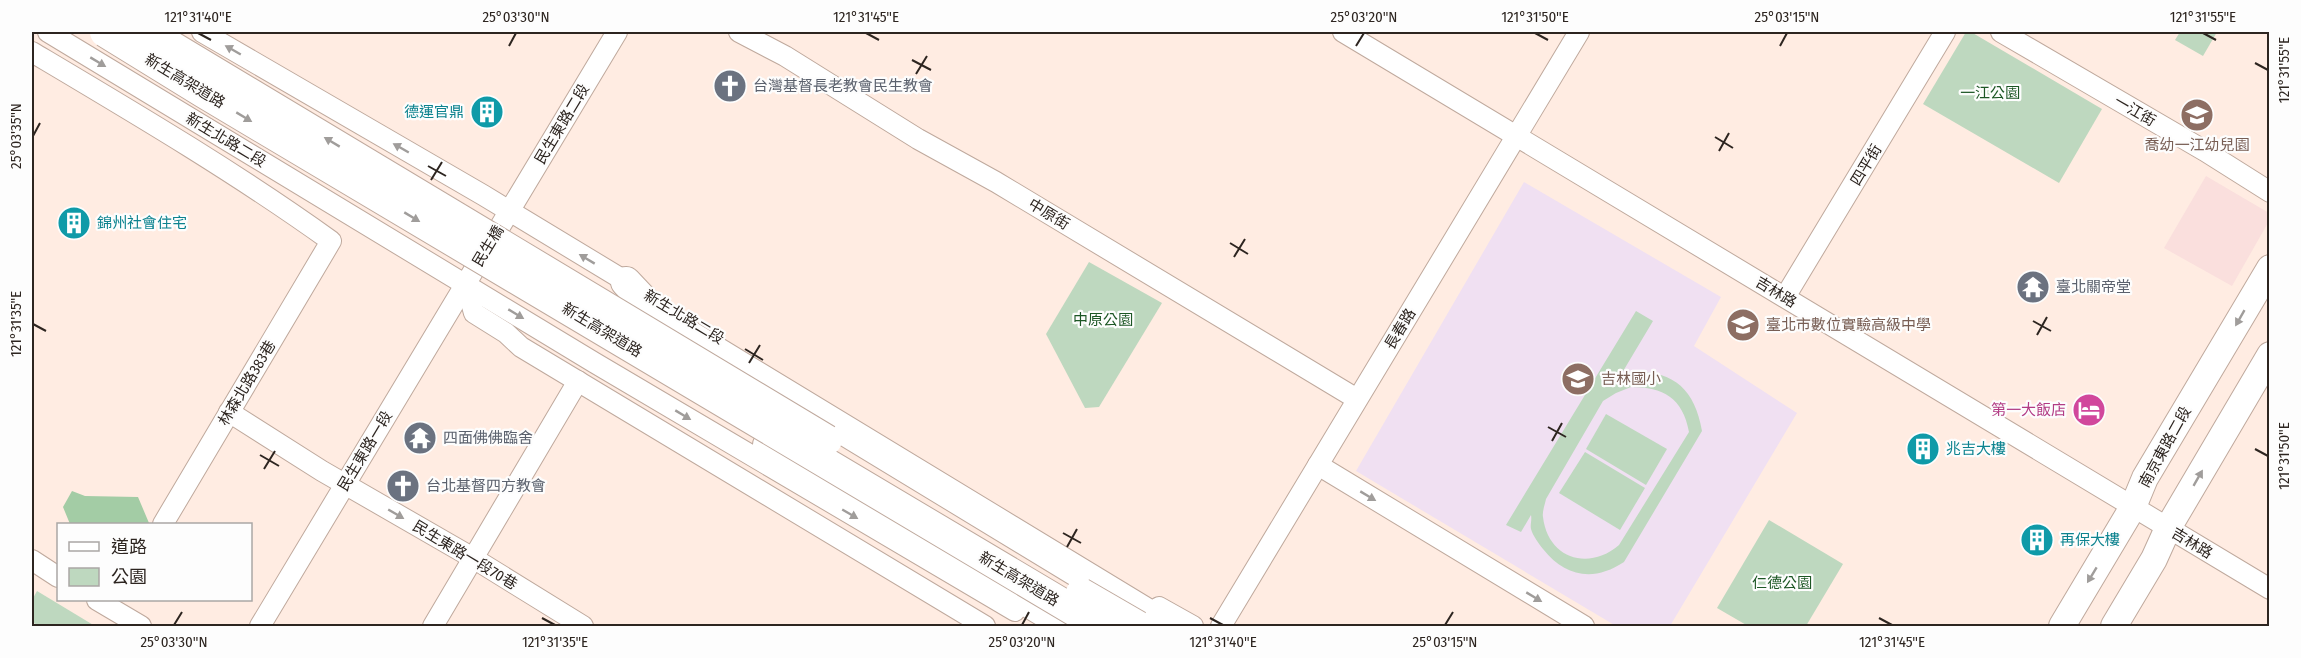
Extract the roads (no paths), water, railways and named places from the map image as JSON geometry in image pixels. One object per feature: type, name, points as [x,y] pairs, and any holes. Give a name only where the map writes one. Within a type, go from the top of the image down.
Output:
[{"type":"highway","name":"新生高架道路","points":[[105,32],[1100,627]]},
{"type":"highway","name":"新生高架道路","points":[[148,32],[1138,627]]},
{"type":"highway","points":[[626,282],[660,318],[1167,627]]},
{"type":"highway","points":[[611,335],[770,447],[1068,627]]},
{"type":"main road","name":"南京東路二段","points":[[2062,627],[2133,507],[2145,478],[2270,268]]},
{"type":"main road","points":[[2114,627],[2154,559],[2168,528],[2270,355]]},
{"type":"street","name":"新生北路二段","points":[[48,32],[308,190],[468,280],[749,455],[1041,627]]},
{"type":"street","name":"新生北路二段","points":[[202,32],[626,282],[1089,564],[1114,583],[1193,627]]},
{"type":"street","name":"民生東路二段","points":[[508,214],[617,32]]},
{"type":"street","name":"中原街","points":[[739,32],[785,56],[918,139],[996,182],[1357,399]]},
{"type":"street","name":"吉林路","points":[[1343,32],[2270,589]]},
{"type":"street","name":"長春路","points":[[1221,627],[1579,32]]},
{"type":"street","name":"四平街","points":[[1785,297],[1945,32]]},
{"type":"street","name":"一江街","points":[[2001,32],[2205,151],[2270,192]]},
{"type":"street","name":"新生北路二段","points":[[32,52],[152,123],[292,213],[331,241]]},
{"type":"street","points":[[292,213],[308,190]]},
{"type":"street","name":"民生橋","points":[[468,280],[508,214]]},
{"type":"street","name":"林森北路383巷","points":[[164,523],[331,241]]},
{"type":"street","points":[[468,280],[474,313],[506,333],[521,347],[986,627]]},
{"type":"street","name":"民生東路一段","points":[[260,627],[468,280]]},
{"type":"street","points":[[433,627],[578,381]]},
{"type":"street","name":"民生東路一段70巷","points":[[229,412],[345,485],[473,558],[583,627]]},
{"type":"street","points":[[1318,465],[1584,627]]},
{"type":"street","points":[[32,560],[57,576]]},
{"type":"street","points":[[107,602],[141,627]]},
{"type":"place","name":"台灣基督長老教會民生教會","points":[[730,86]]},
{"type":"place","name":"德運官鼎","points":[[487,112]]},
{"type":"place","name":"喬幼一江幼兒園","points":[[2197,115]]},
{"type":"place","name":"錦州社會住宅","points":[[74,223]]},
{"type":"place","name":"臺北關帝堂","points":[[2033,287]]},
{"type":"place","name":"臺北市數位實驗高級中學","points":[[1743,325]]},
{"type":"place","name":"吉林國小","points":[[1578,379]]},
{"type":"place","name":"第一大飯店","points":[[2089,410]]},
{"type":"place","name":"四面佛佛臨舍","points":[[420,438]]},
{"type":"place","name":"兆吉大樓","points":[[1923,449]]},
{"type":"place","name":"台北基督四方教會","points":[[403,486]]},
{"type":"place","name":"再保大樓","points":[[2037,540]]},
{"type":"park label","name":"一江公園","points":[[1990,93]]},
{"type":"park label","name":"中原公園","points":[[1103,320]]},
{"type":"park label","name":"仁德公園","points":[[1782,583]]}]
